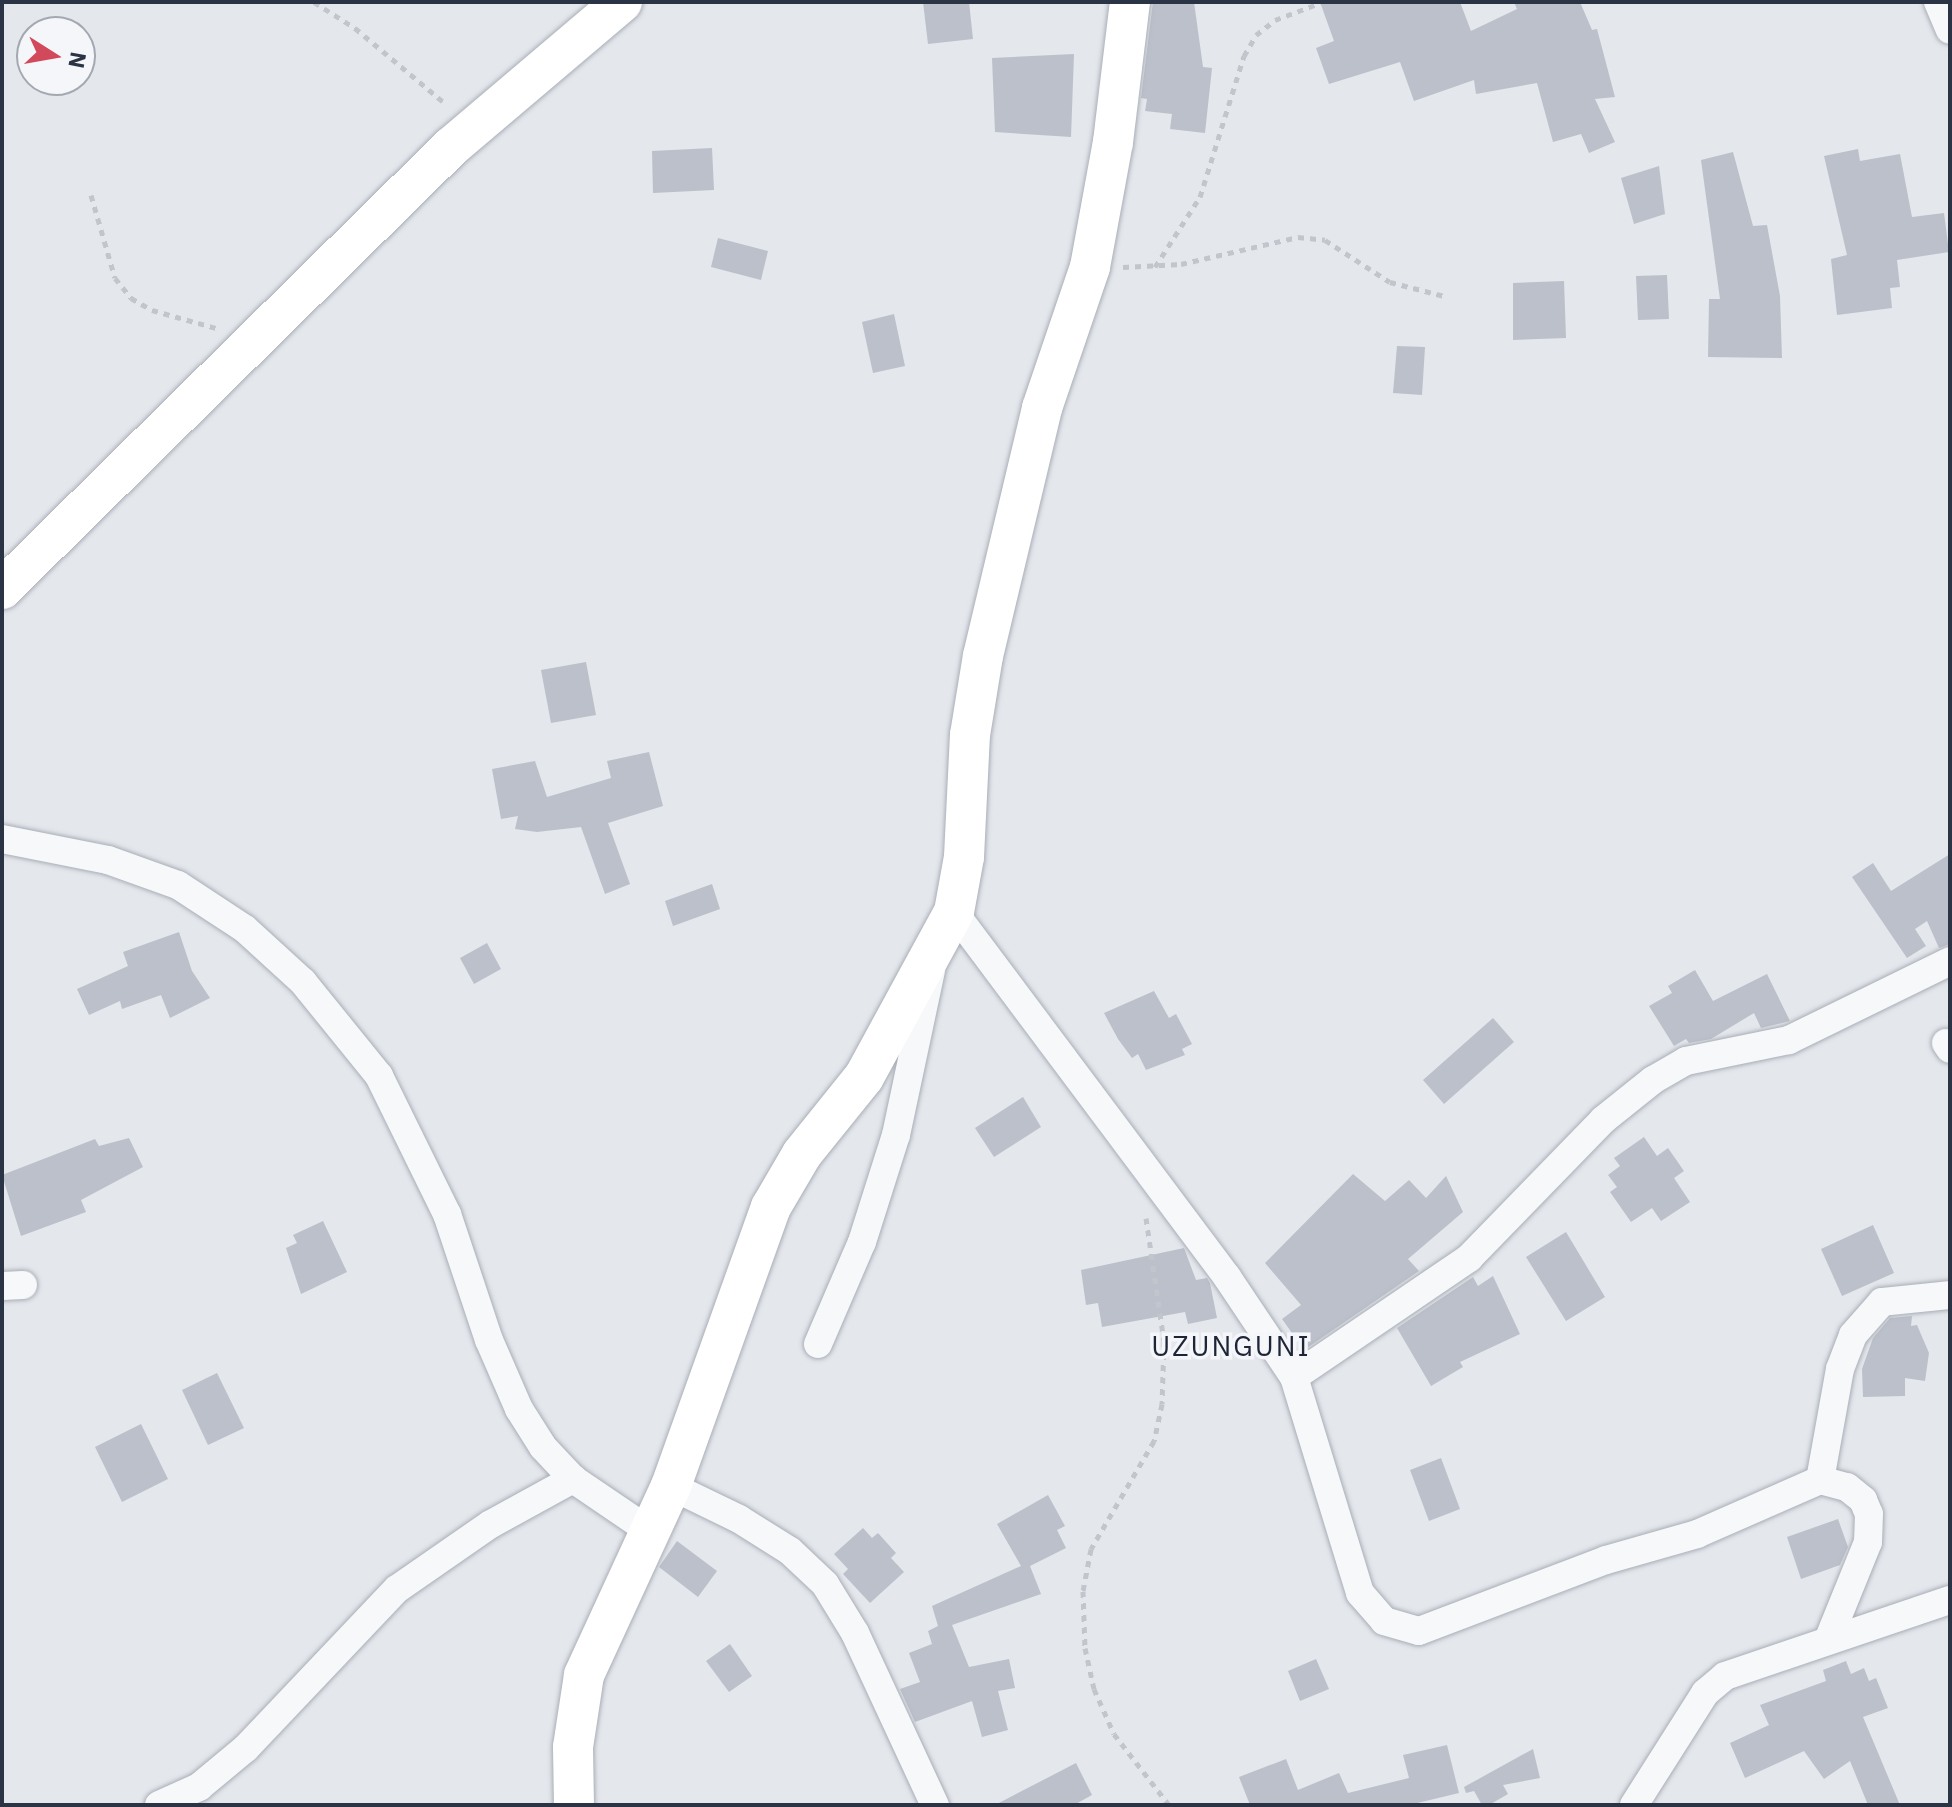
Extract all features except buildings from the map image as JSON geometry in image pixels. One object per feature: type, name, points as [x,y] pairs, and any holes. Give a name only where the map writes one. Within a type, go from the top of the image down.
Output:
[{"type":"street","points":[[2,589],[474,129],[622,2]]},
{"type":"street","points":[[574,1805],[573,1747],[584,1675],[648,1530],[671,1486],[771,1207],[802,1154],[864,1077],[933,959],[954,912],[964,857],[970,735],[983,656],[1042,408],[1090,267],[1113,142],[1130,2]]},
{"type":"street","points":[[1938,2],[1950,30]]},
{"type":"street","points":[[2,839],[108,860],[178,885],[245,929],[303,982],[379,1076],[447,1214],[489,1340],[519,1409],[543,1447],[573,1479],[648,1530]]},
{"type":"street","points":[[954,912],[1153,1178],[1294,1377],[1360,1593],[1371,1611],[1399,1628],[1419,1631],[1606,1560],[1697,1534],[1820,1480],[1847,1487],[1863,1500],[1869,1514],[1868,1542],[1829,1638]]},
{"type":"street","points":[[818,1344],[862,1242],[896,1135],[933,959]]},
{"type":"street","points":[[1294,1377],[1469,1258],[1603,1120],[1653,1080],[1686,1061],[1789,1040],[1950,961]]},
{"type":"street","points":[[1820,1480],[1840,1369],[1853,1335],[1882,1302],[1950,1295]]},
{"type":"street","points":[[159,1805],[199,1787],[246,1748],[397,1589],[491,1524],[573,1479]]},
{"type":"street","points":[[671,1486],[739,1519],[790,1551],[825,1584],[855,1633],[935,1805]]},
{"type":"street","points":[[1634,1805],[1705,1693],[1750,1665],[1950,1600]]},
{"type":"path","points":[[314,2],[366,37],[474,129]]},
{"type":"path","points":[[1154,268],[1200,197],[1244,56],[1256,35],[1275,20],[1320,3]]},
{"type":"path","points":[[91,195],[115,278],[131,298],[152,310],[205,322],[226,333],[242,353]]},
{"type":"path","points":[[1090,267],[1154,268],[1298,237],[1325,240],[1390,282],[1444,296]]},
{"type":"path","points":[[1153,1178],[1146,1224],[1164,1341],[1162,1404],[1154,1441],[1091,1549],[1083,1591],[1085,1648],[1094,1689],[1114,1734],[1169,1805]]},
{"type":"district","name":"UZUNGUNI","points":[[1231,1346]]}]
